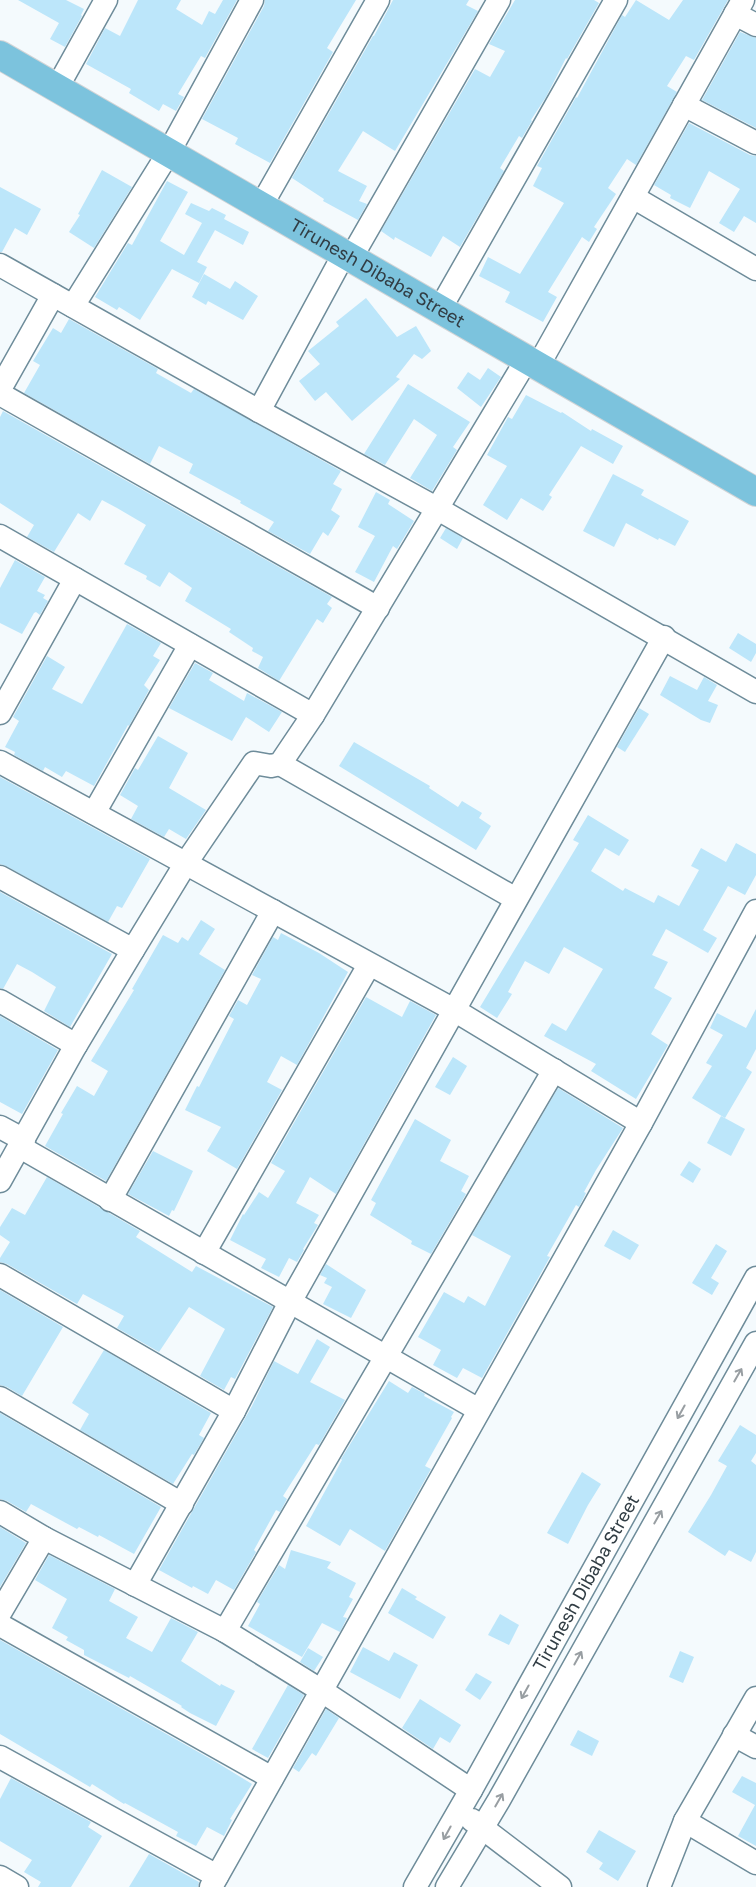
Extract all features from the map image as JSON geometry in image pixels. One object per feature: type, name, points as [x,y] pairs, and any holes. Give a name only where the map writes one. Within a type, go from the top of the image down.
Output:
[{"type":"main road","name":"Tirunesh Dibaba Street","points":[[0,55],[756,492]]},
{"type":"street","points":[[57,88],[106,0]]},
{"type":"street","points":[[73,306],[169,152],[252,0]]},
{"type":"street","points":[[261,206],[378,0]]},
{"type":"street","points":[[259,410],[499,0]]},
{"type":"street","points":[[440,309],[616,0]]},
{"type":"street","points":[[280,764],[313,715],[438,509],[532,363],[633,197],[739,7],[756,25]]},
{"type":"street","points":[[684,105],[756,143]]},
{"type":"street","points":[[633,197],[756,269]]},
{"type":"street","points":[[0,265],[438,509],[756,692]]},
{"type":"street","points":[[0,389],[53,295]]},
{"type":"street","points":[[0,394],[378,608]]},
{"type":"street","points":[[0,536],[313,715]]},
{"type":"street","points":[[0,713],[75,579]]},
{"type":"street","points":[[135,1585],[234,1411],[290,1302],[664,638]]},
{"type":"street","points":[[94,813],[190,645]]},
{"type":"street","points":[[0,762],[454,1010],[640,1123]]},
{"type":"street","points":[[0,1181],[76,1045],[133,950],[186,863],[254,763],[271,766],[280,764],[516,899]]},
{"type":"street","points":[[0,877],[133,950]]},
{"type":"street","points":[[110,1200],[273,911]]},
{"type":"street","points":[[0,1757],[214,1881],[640,1123],[756,912]]},
{"type":"street","points":[[204,1253],[369,965]]},
{"type":"street","points":[[0,1001],[76,1045]]},
{"type":"street","points":[[225,1631],[554,1070]]},
{"type":"street","points":[[0,1127],[22,1144],[110,1200],[479,1410]]},
{"type":"street","points":[[0,1275],[234,1411]]},
{"type":"street","name":"Tirunesh Dibaba Street","points":[[415,1887],[756,1278]]},
{"type":"street","points":[[726,1332],[755,1347]]},
{"type":"street","name":"Tirunesh Dibaba Street","points":[[446,1887],[483,1828],[755,1347]]},
{"type":"street","points":[[0,1398],[182,1504]]},
{"type":"street","points":[[0,1512],[44,1538],[225,1631],[322,1691],[471,1790]]},
{"type":"street","points":[[0,1613],[44,1538]]},
{"type":"street","points":[[0,1625],[272,1778]]},
{"type":"street","points":[[659,1887],[685,1821],[756,1698]]},
{"type":"street","points":[[734,1735],[756,1747]]},
{"type":"street","points":[[459,1811],[560,1887]]},
{"type":"street","points":[[685,1821],[756,1863]]},
{"type":"street","points":[[0,1877],[17,1887]]},
{"type":"building","points":[[18,0],[66,0],[84,9],[65,47],[50,39],[59,23]]},
{"type":"building","points":[[138,0],[181,0],[176,9],[202,25],[209,11],[215,14],[223,0],[237,0],[205,58],[201,56],[178,94],[184,97],[176,111],[163,104],[159,111],[129,93],[131,89],[86,64],[105,28],[120,36]]},
{"type":"building","points":[[265,0],[356,0],[327,48],[333,52],[270,163],[235,144],[238,138],[202,119],[264,6]]},
{"type":"building","points":[[393,0],[469,0],[466,5],[478,11],[395,151],[363,131],[338,171],[367,186],[359,201],[367,204],[358,220],[323,201],[324,199],[292,178]]},
{"type":"building","points":[[515,0],[594,0],[599,3],[522,138],[519,136],[500,168],[504,171],[460,247],[443,236],[431,257],[395,237],[394,240],[381,231],[475,69],[490,77],[505,51],[489,44]]},
{"type":"building","points":[[636,0],[669,20],[683,0],[728,0],[694,60],[686,56],[667,86],[677,92],[636,165],[627,159],[608,188],[616,194],[594,227],[597,229],[589,242],[582,237],[548,292],[557,297],[543,322],[505,302],[510,292],[479,276],[488,257],[520,274],[564,203],[533,186],[542,168],[537,166],[577,98],[622,15],[625,17]]},
{"type":"building","points":[[740,32],[756,38],[756,128],[702,100]]},
{"type":"building","points":[[689,123],[750,155],[756,156],[756,223],[744,216],[734,232],[719,223],[740,189],[709,171],[690,208],[670,198],[671,195],[654,185]]},
{"type":"building","points":[[102,170],[132,187],[94,248],[69,232],[80,215],[78,214]]},
{"type":"building","points":[[167,181],[188,192],[160,241],[184,255],[202,223],[185,214],[191,203],[209,211],[212,208],[226,215],[224,219],[249,232],[243,245],[215,230],[197,262],[207,267],[199,283],[172,269],[140,320],[119,307],[117,310],[95,297],[128,243],[132,245]]},
{"type":"building","points":[[0,187],[41,209],[27,235],[15,228],[2,252],[0,252]]},
{"type":"building","points":[[204,274],[230,289],[235,281],[258,296],[243,320],[208,301],[206,305],[192,297]]},
{"type":"building","points":[[366,298],[397,337],[416,326],[431,351],[422,359],[414,354],[396,377],[400,379],[352,421],[326,392],[315,401],[299,381],[320,364],[308,351],[339,326],[336,322]]},
{"type":"building","points":[[69,319],[158,369],[156,373],[191,393],[194,389],[341,471],[333,484],[342,489],[331,510],[340,516],[328,536],[323,532],[310,554],[268,531],[274,522],[240,503],[241,501],[189,473],[193,464],[159,446],[150,464],[24,393],[40,365],[33,361],[53,328],[61,333]]},
{"type":"building","points":[[488,368],[501,377],[481,407],[457,388],[468,372],[480,380]]},
{"type":"building","points":[[408,384],[470,422],[453,447],[457,450],[432,491],[410,478],[437,435],[414,419],[385,465],[364,454]]},
{"type":"building","points":[[526,395],[562,412],[591,431],[592,429],[623,446],[613,464],[581,446],[549,495],[552,497],[543,511],[521,498],[507,520],[483,505],[507,466],[487,455],[508,417],[512,419]]},
{"type":"building","points":[[3,411],[332,597],[327,604],[332,608],[323,623],[317,619],[279,681],[258,668],[263,657],[252,651],[253,648],[229,632],[231,629],[185,601],[192,588],[169,572],[160,587],[146,579],[147,576],[124,564],[146,525],[117,508],[102,500],[90,521],[78,513],[54,552],[27,537],[34,525],[0,503],[0,417]]},
{"type":"building","points":[[613,474],[644,490],[641,495],[689,521],[675,546],[659,538],[658,540],[626,523],[614,547],[583,531]]},
{"type":"building","points":[[376,492],[390,500],[388,504],[414,521],[397,549],[393,546],[374,582],[355,572],[375,536],[358,527]]},
{"type":"building","points":[[446,528],[463,538],[457,549],[440,538]]},
{"type":"building","points":[[15,560],[45,577],[37,591],[45,595],[43,598],[48,601],[40,615],[36,612],[34,613],[22,634],[0,623],[0,588]]},
{"type":"building","points":[[127,624],[161,643],[153,656],[160,660],[144,685],[149,690],[94,786],[66,771],[62,777],[45,767],[43,771],[14,755],[15,752],[5,747],[19,721],[13,717],[47,656],[65,667],[52,689],[82,704]]},
{"type":"building","points":[[738,633],[756,644],[756,653],[751,662],[729,648]]},
{"type":"building","points":[[195,663],[213,673],[209,680],[244,701],[247,693],[282,712],[269,732],[246,717],[232,741],[169,708]]},
{"type":"building","points":[[670,676],[697,690],[704,677],[717,685],[708,701],[718,705],[710,723],[701,720],[660,695]]},
{"type":"building","points":[[639,708],[649,714],[625,752],[617,747]]},
{"type":"building","points":[[158,736],[188,753],[169,788],[206,810],[186,839],[169,829],[164,837],[131,819],[138,806],[120,795],[135,768],[138,770]]},
{"type":"building","points":[[354,742],[430,786],[429,788],[458,807],[462,801],[482,813],[479,818],[491,826],[476,850],[339,766]]},
{"type":"building","points":[[0,777],[150,859],[122,908],[117,906],[108,922],[0,864]]},
{"type":"building","points":[[588,815],[629,840],[619,856],[605,848],[591,871],[623,891],[625,888],[654,903],[658,895],[679,906],[699,870],[691,866],[701,848],[726,862],[736,843],[756,854],[756,875],[745,895],[728,886],[703,930],[717,938],[708,953],[666,929],[652,955],[668,962],[654,988],[672,998],[651,1034],[668,1045],[636,1099],[591,1071],[596,1064],[544,1036],[552,1023],[566,1031],[603,969],[564,947],[549,974],[525,961],[508,992],[512,994],[497,1018],[480,1007],[579,843],[573,840]]},
{"type":"building","points":[[0,892],[112,954],[70,1027],[44,1011],[56,987],[32,972],[17,964],[3,989],[0,988]]},
{"type":"building","points":[[201,920],[215,929],[199,954],[225,970],[106,1181],[45,1146],[77,1086],[94,1096],[108,1071],[91,1061],[134,990],[132,989],[163,935],[178,943],[182,937],[188,941]]},
{"type":"building","points":[[281,933],[319,953],[348,972],[297,1065],[281,1056],[267,1082],[282,1090],[237,1169],[207,1151],[221,1127],[185,1110],[234,1019],[229,1016],[238,1000],[247,1005],[261,979],[252,975],[273,937],[278,940]]},
{"type":"building","points":[[366,997],[402,1017],[410,1001],[436,1015],[336,1194],[310,1177],[296,1203],[319,1215],[314,1223],[318,1225],[297,1262],[289,1258],[279,1277],[261,1268],[266,1259],[230,1240],[243,1214],[259,1192],[268,1198],[285,1171],[271,1163]]},
{"type":"building","points":[[756,1009],[756,1049],[746,1068],[752,1072],[725,1118],[692,1098],[712,1066],[706,1063],[723,1035],[710,1028],[717,1013],[746,1028]]},
{"type":"building","points":[[0,1016],[58,1050],[22,1114],[0,1102]]},
{"type":"building","points":[[453,1057],[467,1066],[450,1095],[435,1087]]},
{"type":"building","points":[[558,1088],[623,1128],[596,1170],[584,1192],[586,1193],[579,1207],[576,1205],[547,1256],[550,1257],[482,1378],[463,1368],[457,1378],[433,1365],[441,1350],[418,1337],[444,1292],[464,1303],[468,1296],[485,1306],[511,1256],[472,1235]]},
{"type":"building","points":[[721,1116],[745,1129],[731,1156],[707,1143]]},
{"type":"building","points":[[415,1119],[451,1140],[440,1161],[469,1176],[461,1191],[466,1194],[431,1254],[411,1244],[412,1241],[370,1215],[376,1203],[371,1200]]},
{"type":"building","points":[[153,1151],[193,1171],[174,1211],[172,1210],[169,1216],[128,1194]]},
{"type":"building","points":[[689,1161],[701,1169],[693,1183],[680,1175]]},
{"type":"building","points":[[47,1177],[140,1231],[136,1237],[192,1272],[196,1266],[273,1307],[235,1379],[231,1377],[224,1390],[200,1376],[225,1329],[189,1307],[159,1352],[117,1328],[124,1316],[83,1294],[77,1304],[7,1264],[0,1262],[0,1258],[10,1242],[0,1235],[0,1227],[12,1208],[25,1215]]},
{"type":"building","points":[[613,1230],[639,1245],[630,1260],[604,1246]]},
{"type":"building","points":[[716,1244],[727,1251],[711,1278],[719,1283],[712,1295],[692,1283]]},
{"type":"building","points":[[326,1264],[366,1290],[351,1318],[323,1304],[332,1287],[324,1283],[327,1278],[320,1275]]},
{"type":"building","points":[[0,1290],[63,1327],[22,1396],[0,1385]]},
{"type":"building","points":[[317,1339],[330,1347],[310,1382],[345,1400],[319,1445],[316,1444],[283,1496],[287,1499],[280,1512],[276,1510],[254,1550],[256,1552],[234,1590],[216,1580],[208,1594],[193,1586],[192,1588],[159,1570],[252,1406],[274,1361],[298,1374]]},
{"type":"building","points":[[104,1350],[211,1413],[199,1435],[204,1438],[173,1484],[80,1430],[89,1414],[72,1403]]},
{"type":"building","points":[[389,1381],[408,1393],[412,1387],[425,1394],[424,1396],[454,1412],[425,1466],[431,1469],[385,1551],[350,1529],[340,1546],[306,1526],[341,1459]]},
{"type":"building","points":[[0,1413],[161,1507],[134,1554],[99,1535],[98,1537],[79,1527],[77,1529],[31,1504],[26,1512],[0,1499]]},
{"type":"building","points":[[740,1425],[756,1435],[756,1453],[751,1461],[756,1465],[756,1552],[751,1562],[729,1550],[725,1556],[688,1532],[727,1466],[718,1461]]},
{"type":"building","points":[[582,1472],[601,1484],[568,1544],[547,1533]]},
{"type":"building","points":[[0,1527],[26,1543],[0,1587]]},
{"type":"building","points":[[291,1550],[331,1562],[327,1568],[356,1583],[349,1597],[353,1599],[343,1617],[347,1618],[340,1632],[322,1623],[302,1657],[248,1626],[260,1604],[257,1602],[279,1565],[285,1569]]},
{"type":"building","points":[[49,1555],[115,1589],[109,1601],[138,1617],[126,1638],[152,1652],[171,1618],[198,1632],[181,1661],[220,1686],[221,1684],[235,1691],[216,1726],[190,1713],[182,1706],[130,1676],[129,1678],[84,1655],[84,1650],[66,1640],[68,1637],[52,1628],[67,1599],[35,1580]]},
{"type":"building","points":[[402,1588],[417,1597],[415,1599],[446,1617],[433,1639],[388,1613]]},
{"type":"building","points":[[500,1614],[519,1625],[509,1645],[488,1635]]},
{"type":"building","points":[[0,1640],[252,1784],[230,1819],[232,1820],[224,1836],[207,1827],[196,1846],[176,1836],[178,1832],[124,1804],[92,1784],[90,1787],[0,1734]]},
{"type":"building","points":[[363,1647],[389,1661],[394,1652],[418,1665],[400,1699],[350,1672]]},
{"type":"building","points":[[308,1648],[323,1657],[314,1671],[300,1662]]},
{"type":"building","points":[[680,1651],[694,1657],[683,1683],[669,1677]]},
{"type":"building","points":[[476,1673],[492,1682],[480,1700],[465,1690]]},
{"type":"building","points":[[288,1685],[304,1695],[268,1758],[252,1749]]},
{"type":"building","points":[[420,1699],[461,1725],[450,1743],[440,1737],[433,1749],[402,1728]]},
{"type":"building","points":[[326,1709],[339,1718],[316,1756],[312,1753],[299,1772],[293,1768]]},
{"type":"building","points":[[578,1730],[599,1741],[592,1756],[570,1745]]},
{"type":"building","points":[[742,1776],[756,1783],[756,1846],[738,1836],[755,1805],[732,1792]]},
{"type":"building","points":[[11,1778],[91,1822],[88,1827],[102,1836],[71,1887],[38,1887],[41,1882],[24,1872],[32,1860],[0,1841],[0,1799]]},
{"type":"building","points":[[599,1830],[636,1851],[618,1881],[599,1869],[603,1863],[586,1852]]},
{"type":"building","points":[[149,1854],[199,1882],[198,1887],[129,1887]]}]
